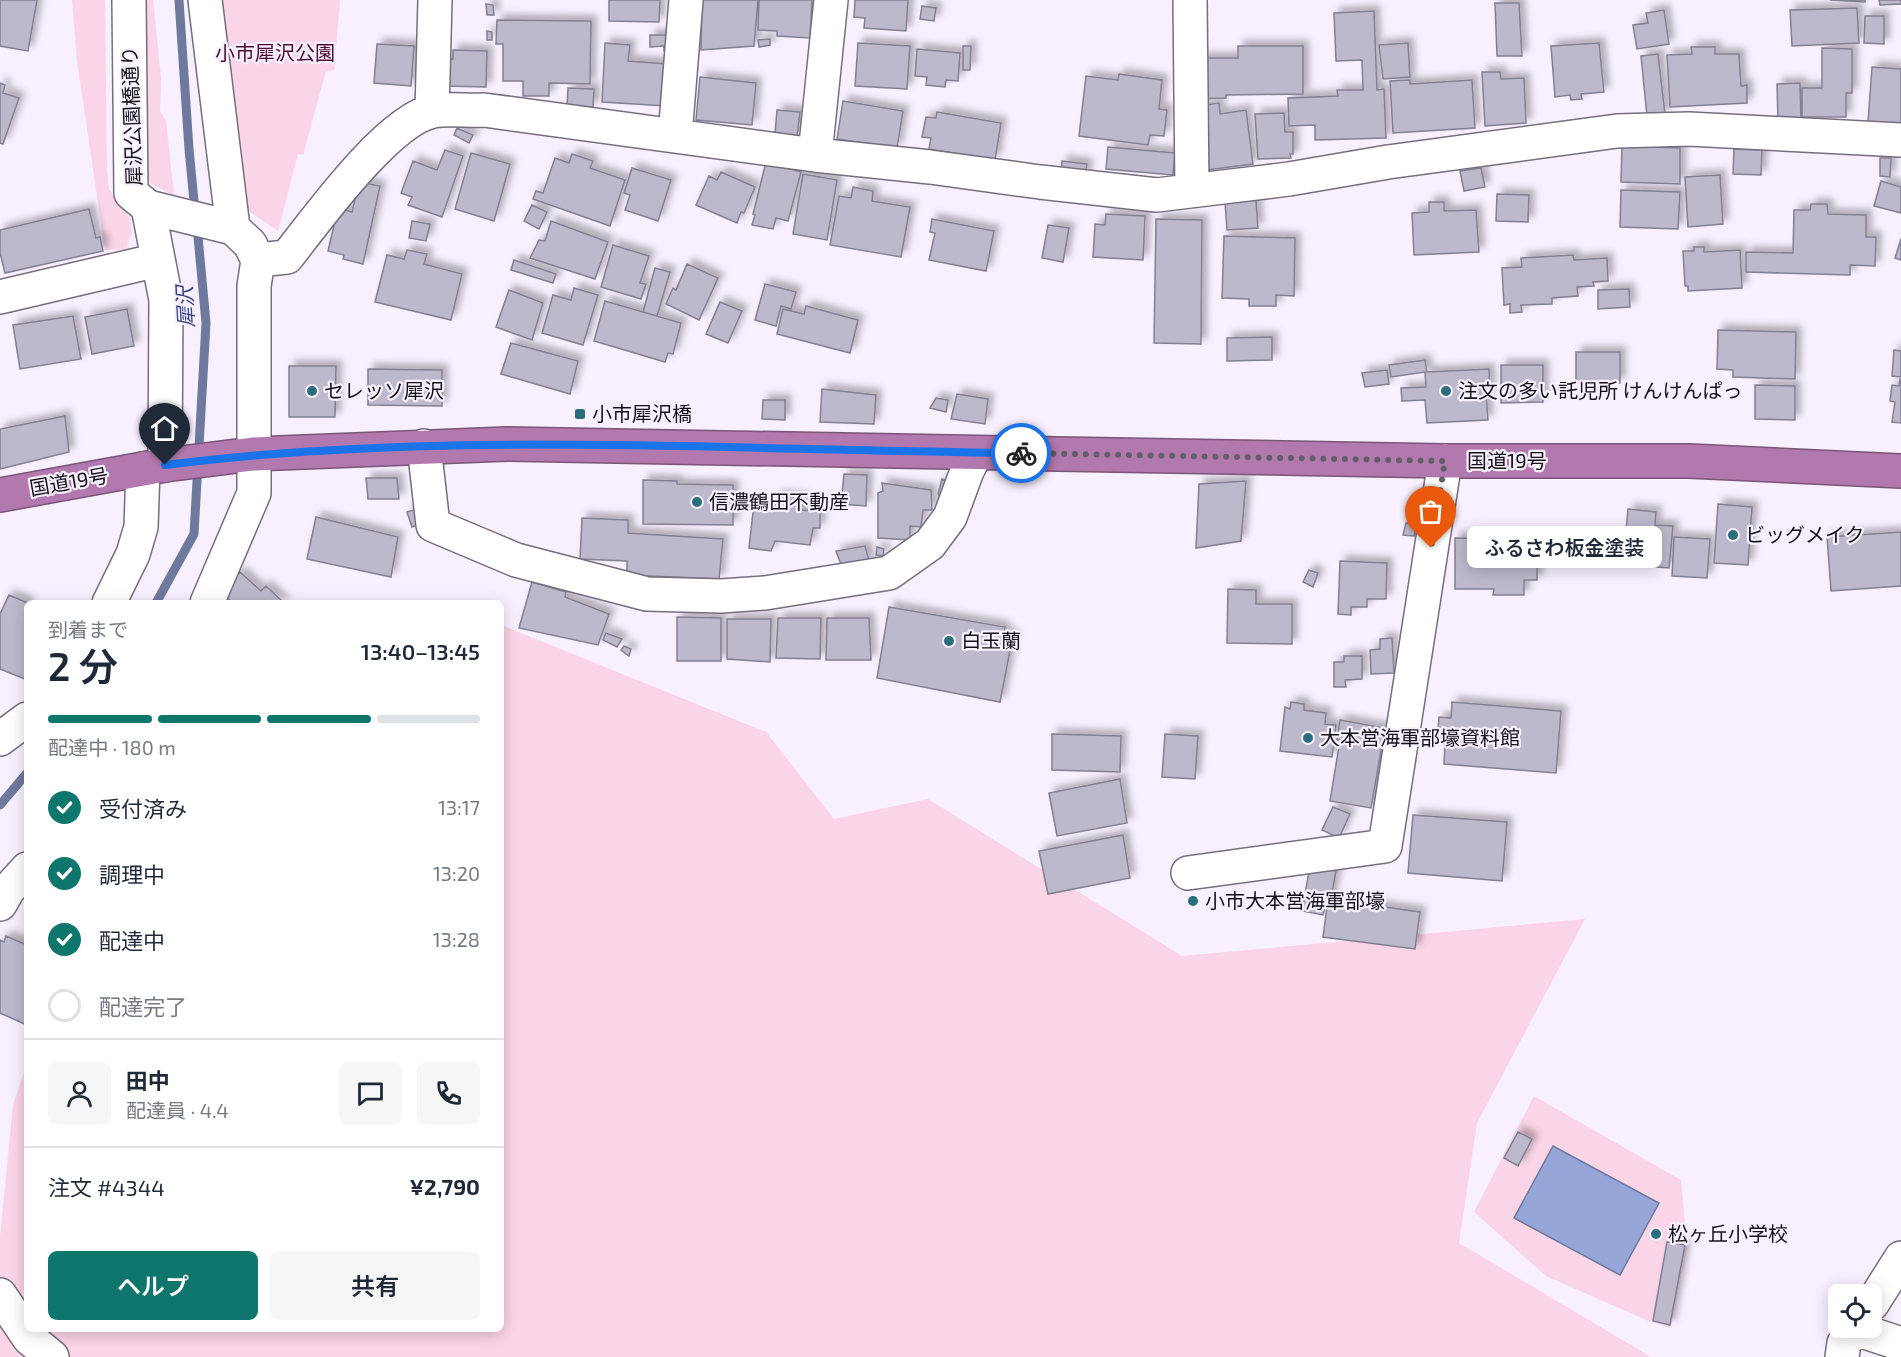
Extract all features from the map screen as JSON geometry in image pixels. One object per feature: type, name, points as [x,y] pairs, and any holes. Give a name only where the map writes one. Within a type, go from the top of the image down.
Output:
[{"type":"highway","name":"国道19号","points":[[0,495],[160,466],[241,456],[424,446],[527,444],[1445,461],[1689,461],[1901,471]]},
{"type":"street","name":"犀沢公園橋通り","points":[[129,0],[131,193],[157,209]]},
{"type":"street","points":[[205,0],[228,226]]},
{"type":"street","points":[[432,111],[435,0]]},
{"type":"street","points":[[675,136],[686,0]]},
{"type":"street","points":[[815,155],[831,0]]},
{"type":"street","points":[[1190,0],[1192,190]]},
{"type":"street","points":[[258,260],[287,257],[356,173],[392,135],[400,127],[432,111],[484,110],[815,155],[1157,195],[1289,179],[1617,130],[1689,129],[1901,140]]},
{"type":"street","points":[[110,600],[133,554],[160,466],[166,300],[158,260],[157,209],[228,226],[250,244],[258,260],[241,456],[254,493],[208,600]]},
{"type":"street","points":[[0,297],[158,260]]},
{"type":"street","points":[[424,446],[433,525],[516,560],[647,594],[721,596],[765,593],[890,573],[930,544],[950,517],[976,453]]},
{"type":"street","points":[[1188,873],[1385,846],[1445,461]]},
{"type":"street","points":[[0,739],[24,721]]},
{"type":"street","points":[[0,904],[24,872]]},
{"type":"street","points":[[1882,1289],[1901,1258]]},
{"type":"street","points":[[0,1295],[24,1331]]},
{"type":"street","points":[[25,1332],[52,1357]]},
{"type":"street","points":[[1882,1338],[1901,1344]]},
{"type":"green space","points":[[72,0],[105,0],[107,169],[109,189],[130,218],[132,233],[126,249],[105,250],[77,61]]},
{"type":"green space","points":[[136,0],[153,0],[161,78],[160,111],[166,121],[174,195],[151,184],[142,170]]},
{"type":"green space","name":"小市犀沢公園","points":[[216,0],[340,0],[334,71],[326,71],[303,155],[298,154],[278,231],[241,206]]},
{"type":"green space","points":[[504,626],[766,732],[834,819],[928,799],[1182,956],[1585,919],[1477,1123],[1459,1243],[1651,1357],[0,1357],[0,1236],[13,1105],[24,1072],[24,1332],[504,1332]]},
{"type":"green space","points":[[1534,1096],[1681,1180],[1687,1247],[1671,1328],[1646,1320],[1546,1276],[1474,1212]]},
{"type":"water","points":[[1553,1146],[1659,1203],[1620,1275],[1514,1218]]},
{"type":"building","points":[[0,0],[37,0],[28,51],[0,46]]},
{"type":"building","points":[[609,0],[660,0],[659,22],[609,21]]},
{"type":"building","points":[[702,0],[758,0],[754,46],[701,50]]},
{"type":"building","points":[[759,0],[812,0],[810,38],[777,36],[777,31],[758,30]]},
{"type":"building","points":[[855,0],[908,0],[906,31],[864,28],[865,18],[854,17]]},
{"type":"building","points":[[1830,0],[1865,0],[1865,2]]},
{"type":"building","points":[[1879,0],[1901,0],[1901,4],[1880,5]]},
{"type":"building","points":[[1495,3],[1519,3],[1522,56],[1497,56]]},
{"type":"building","points":[[486,4],[493,5],[494,15],[487,15]]},
{"type":"building","points":[[922,6],[936,8],[934,21],[920,19]]},
{"type":"building","points":[[1857,8],[1859,43],[1792,46],[1790,10]]},
{"type":"building","points":[[1664,10],[1669,44],[1637,49],[1633,25],[1648,23],[1646,13]]},
{"type":"building","points":[[1374,11],[1377,90],[1384,89],[1386,138],[1315,140],[1315,125],[1289,126],[1288,98],[1338,96],[1337,90],[1363,90],[1362,60],[1336,61],[1334,13]]},
{"type":"building","points":[[1865,16],[1884,16],[1884,44],[1864,43]]},
{"type":"building","points":[[497,20],[591,21],[590,84],[549,83],[549,96],[523,96],[523,81],[503,81],[503,44],[496,44]]},
{"type":"building","points":[[487,31],[492,32],[492,40],[487,40]]},
{"type":"building","points":[[650,35],[672,35],[672,51],[664,51],[664,46],[650,47]]},
{"type":"building","points":[[770,39],[770,45],[759,47],[758,40]]},
{"type":"building","points":[[605,43],[630,45],[628,61],[668,64],[666,106],[602,102]]},
{"type":"building","points":[[858,43],[910,46],[907,89],[855,86]]},
{"type":"building","points":[[1408,43],[1410,77],[1383,79],[1379,45]]},
{"type":"building","points":[[1599,43],[1604,92],[1581,94],[1582,99],[1571,100],[1570,95],[1555,97],[1551,46]]},
{"type":"building","points":[[377,44],[414,46],[411,86],[374,83]]},
{"type":"building","points":[[963,46],[971,46],[970,70],[963,70]]},
{"type":"building","points":[[1238,46],[1303,46],[1303,94],[1226,95],[1226,98],[1200,99],[1200,58],[1238,58]]},
{"type":"building","points":[[1691,47],[1715,47],[1715,54],[1739,54],[1741,86],[1747,85],[1747,103],[1670,107],[1667,55],[1692,54]]},
{"type":"building","points":[[1822,48],[1852,49],[1852,93],[1846,93],[1846,117],[1802,117],[1802,88],[1822,88]]},
{"type":"building","points":[[917,49],[960,53],[958,81],[946,80],[945,87],[926,85],[927,77],[915,76]]},
{"type":"building","points":[[453,50],[487,51],[486,87],[444,86],[445,59],[453,59]]},
{"type":"building","points":[[1658,54],[1665,114],[1647,116],[1641,56]]},
{"type":"building","points":[[1872,67],[1901,69],[1901,124],[1868,122]]},
{"type":"building","points":[[1482,72],[1500,72],[1501,79],[1524,78],[1526,123],[1485,126]]},
{"type":"building","points":[[1119,74],[1162,80],[1159,109],[1167,110],[1164,136],[1150,135],[1148,145],[1079,136],[1086,76],[1118,80]]},
{"type":"building","points":[[700,77],[756,83],[752,125],[696,120]]},
{"type":"building","points":[[1410,80],[1410,84],[1472,80],[1475,128],[1393,133],[1390,81]]},
{"type":"building","points":[[0,83],[5,85],[3,93],[19,98],[3,144],[0,143]]},
{"type":"building","points":[[1800,83],[1801,121],[1778,121],[1777,84]]},
{"type":"building","points":[[568,88],[594,89],[593,107],[567,106]]},
{"type":"building","points":[[843,101],[903,111],[897,148],[837,139]]},
{"type":"building","points":[[1219,103],[1220,114],[1246,110],[1253,164],[1207,170],[1198,106]]},
{"type":"building","points":[[777,110],[800,112],[797,137],[775,134]]},
{"type":"building","points":[[937,112],[1001,123],[995,160],[929,149],[931,138],[922,137],[926,117],[936,118]]},
{"type":"building","points":[[1284,113],[1285,132],[1293,132],[1291,158],[1258,159],[1255,114]]},
{"type":"building","points":[[457,128],[473,135],[469,143],[454,135]]},
{"type":"building","points":[[1622,146],[1680,148],[1680,184],[1621,182]]},
{"type":"building","points":[[1108,147],[1175,153],[1173,175],[1106,169]]},
{"type":"building","points":[[1734,149],[1762,150],[1761,175],[1733,174]]},
{"type":"building","points":[[445,150],[463,156],[442,217],[408,205],[412,197],[401,193],[413,161],[437,170]]},
{"type":"building","points":[[471,153],[510,164],[494,221],[455,209]]},
{"type":"building","points":[[572,154],[593,161],[590,168],[625,180],[610,226],[533,199],[536,191],[543,193],[555,158],[569,163]]},
{"type":"building","points":[[1880,158],[1891,158],[1890,177],[1880,176]]},
{"type":"building","points":[[1062,161],[1087,164],[1085,178],[1061,175]]},
{"type":"building","points":[[766,162],[801,172],[788,221],[776,218],[773,229],[752,225]]},
{"type":"building","points":[[632,168],[671,180],[658,221],[625,210],[630,195],[624,193]]},
{"type":"building","points":[[1481,168],[1485,187],[1464,191],[1460,171]]},
{"type":"building","points":[[721,172],[755,187],[737,223],[696,205],[709,176],[717,180]]},
{"type":"building","points":[[803,174],[837,180],[827,240],[793,234]]},
{"type":"building","points":[[1720,175],[1723,224],[1688,227],[1685,177]]},
{"type":"building","points":[[1881,181],[1901,187],[1901,213],[1874,206]]},
{"type":"building","points":[[359,182],[380,186],[363,264],[343,259],[344,255],[328,251],[338,208],[352,212]]},
{"type":"building","points":[[853,187],[873,191],[872,201],[910,207],[901,257],[830,245],[839,196],[851,198]]},
{"type":"building","points":[[1621,190],[1680,192],[1678,229],[1620,227]]},
{"type":"building","points":[[1497,194],[1529,195],[1528,222],[1496,221]]},
{"type":"building","points":[[1256,200],[1258,228],[1227,230],[1225,202]]},
{"type":"building","points":[[1429,202],[1444,202],[1444,211],[1476,210],[1479,252],[1414,255],[1412,213],[1429,212]]},
{"type":"building","points":[[1811,204],[1827,204],[1828,214],[1866,215],[1866,237],[1876,237],[1875,266],[1850,265],[1850,275],[1746,272],[1746,252],[1793,253],[1794,210],[1810,210]]},
{"type":"building","points":[[532,205],[547,212],[539,229],[524,221]]},
{"type":"building","points":[[89,209],[96,238],[100,237],[103,251],[5,273],[0,253],[0,230]]},
{"type":"building","points":[[1106,214],[1145,216],[1143,260],[1093,257],[1095,224],[1105,225]]},
{"type":"building","points":[[932,219],[994,231],[986,271],[929,260],[935,233],[930,232]]},
{"type":"building","points":[[1156,219],[1202,220],[1201,344],[1154,343]]},
{"type":"building","points":[[412,221],[430,224],[426,241],[409,238]]},
{"type":"building","points":[[551,221],[608,242],[595,279],[530,258],[539,240],[545,241]]},
{"type":"building","points":[[1048,225],[1069,228],[1063,262],[1042,258]]},
{"type":"building","points":[[1224,236],[1295,238],[1294,296],[1276,295],[1276,306],[1249,306],[1249,299],[1222,298]]},
{"type":"building","points":[[1901,239],[1901,260],[1895,258]]},
{"type":"building","points":[[613,245],[649,256],[640,283],[646,284],[641,299],[601,287]]},
{"type":"building","points":[[1694,247],[1704,247],[1704,252],[1740,250],[1742,288],[1688,291],[1688,286],[1685,286],[1683,251],[1694,251]]},
{"type":"building","points":[[407,250],[427,254],[424,264],[462,274],[451,320],[375,302],[387,255],[404,259]]},
{"type":"building","points":[[1573,255],[1574,260],[1607,258],[1608,281],[1593,282],[1594,286],[1577,287],[1578,296],[1552,298],[1552,304],[1521,305],[1522,312],[1510,313],[1510,304],[1504,305],[1502,268],[1522,267],[1521,258]]},
{"type":"building","points":[[514,260],[556,274],[553,283],[511,270]]},
{"type":"building","points":[[687,264],[718,278],[699,320],[666,304],[673,288],[676,290]]},
{"type":"building","points":[[655,268],[670,272],[657,316],[643,312]]},
{"type":"building","points":[[765,284],[796,292],[791,309],[781,306],[776,326],[755,320]]},
{"type":"building","points":[[574,288],[598,295],[583,345],[542,333],[553,295],[571,300]]},
{"type":"building","points":[[1629,289],[1630,307],[1598,309],[1598,290]]},
{"type":"building","points":[[509,290],[543,303],[532,340],[496,327]]},
{"type":"building","points":[[605,301],[681,323],[673,354],[668,353],[665,362],[594,341]]},
{"type":"building","points":[[720,302],[742,311],[728,343],[706,334]]},
{"type":"building","points":[[806,306],[858,320],[850,353],[777,334],[783,309],[804,314]]},
{"type":"building","points":[[127,309],[134,346],[92,354],[85,317]]},
{"type":"building","points":[[73,316],[81,359],[20,369],[13,325]]},
{"type":"building","points":[[1718,330],[1796,332],[1795,379],[1733,377],[1733,370],[1717,369]]},
{"type":"building","points":[[1272,337],[1272,360],[1227,361],[1227,338]]},
{"type":"building","points":[[511,343],[578,361],[570,394],[501,374]]},
{"type":"building","points":[[1894,350],[1901,351],[1901,377],[1892,376]]},
{"type":"building","points":[[1576,352],[1620,352],[1620,383],[1576,383]]},
{"type":"building","name":"注文の多い託児所 けんけんぱっ","points":[[1425,360],[1427,372],[1489,369],[1490,393],[1486,394],[1488,420],[1427,423],[1425,400],[1402,401],[1401,388],[1426,387],[1425,372],[1391,377],[1389,365]]},
{"type":"building","points":[[1501,365],[1543,365],[1543,402],[1501,403]]},
{"type":"building","name":"セレッソ犀沢","points":[[289,366],[336,366],[335,417],[289,417]]},
{"type":"building","points":[[368,369],[442,370],[442,406],[368,405]]},
{"type":"building","points":[[1387,370],[1389,384],[1365,387],[1362,373]]},
{"type":"building","points":[[1900,379],[1901,423],[1892,422],[1895,402],[1890,401],[1892,385],[1899,386]]},
{"type":"building","points":[[1755,385],[1795,386],[1795,420],[1755,419]]},
{"type":"building","points":[[822,389],[876,395],[874,424],[820,422]]},
{"type":"building","points":[[957,394],[988,399],[985,424],[951,419]]},
{"type":"building","points":[[936,398],[948,400],[946,412],[930,408]]},
{"type":"building","points":[[763,400],[785,400],[785,420],[762,419]]},
{"type":"building","points":[[65,416],[69,452],[0,469],[0,429]]},
{"type":"building","points":[[844,474],[867,475],[866,506],[841,504]]},
{"type":"building","points":[[366,478],[397,478],[399,499],[368,499]]},
{"type":"building","points":[[942,479],[950,482],[942,499],[938,494]]},
{"type":"building","points":[[643,480],[677,481],[677,484],[733,485],[733,525],[643,524]]},
{"type":"building","points":[[1246,481],[1241,541],[1196,548],[1199,484]]},
{"type":"building","points":[[882,483],[931,490],[932,510],[923,510],[921,527],[910,526],[910,540],[878,538],[878,493],[883,491]]},
{"type":"building","points":[[777,496],[803,498],[801,510],[820,511],[820,528],[813,528],[810,545],[775,541],[771,551],[749,548],[754,503],[775,506]]},
{"type":"building","name":"ビッグメイク","points":[[1718,504],[1752,507],[1748,565],[1714,563]]},
{"type":"building","points":[[417,509],[418,525],[412,527],[407,512]]},
{"type":"building","points":[[1628,509],[1656,512],[1655,525],[1673,526],[1669,568],[1623,564]]},
{"type":"building","points":[[316,517],[398,537],[391,577],[307,559]]},
{"type":"building","points":[[582,518],[628,520],[628,533],[723,539],[719,579],[627,575],[627,561],[580,559]]},
{"type":"building","points":[[1406,523],[1417,524],[1414,536],[1403,535]]},
{"type":"building","points":[[1901,532],[1901,586],[1831,591],[1827,537]]},
{"type":"building","points":[[1674,537],[1710,539],[1707,578],[1672,576]]},
{"type":"building","points":[[1455,538],[1537,542],[1537,580],[1524,580],[1524,595],[1493,595],[1494,589],[1455,589]]},
{"type":"building","points":[[865,546],[870,564],[842,567],[836,551]]},
{"type":"building","points":[[877,547],[884,549],[883,556],[876,555]]},
{"type":"building","points":[[1340,561],[1387,563],[1386,599],[1367,599],[1367,607],[1351,607],[1351,615],[1338,614]]},
{"type":"building","points":[[1309,570],[1318,573],[1313,587],[1303,582]]},
{"type":"building","points":[[240,572],[261,591],[266,586],[281,600],[230,600],[221,592]]},
{"type":"building","points":[[532,582],[566,592],[565,597],[609,614],[598,645],[519,628]]},
{"type":"building","points":[[1228,589],[1256,590],[1256,604],[1292,604],[1292,644],[1227,643]]},
{"type":"building","points":[[9,595],[24,601],[24,679],[0,669],[0,614]]},
{"type":"building","points":[[889,607],[1005,627],[1004,634],[1013,635],[1000,702],[877,678]]},
{"type":"building","points":[[677,617],[721,618],[721,661],[677,661]]},
{"type":"building","points":[[778,618],[821,618],[820,659],[776,658]]},
{"type":"building","points":[[827,618],[869,618],[871,660],[826,660]]},
{"type":"building","points":[[727,619],[771,619],[770,662],[727,659]]},
{"type":"building","points":[[606,633],[622,639],[617,647],[603,640]]},
{"type":"building","points":[[1392,638],[1394,673],[1371,674],[1370,650],[1380,649],[1380,639]]},
{"type":"building","points":[[624,646],[631,649],[629,656],[621,650]]},
{"type":"building","points":[[1344,656],[1362,656],[1362,679],[1345,680],[1346,687],[1334,687],[1334,662],[1344,662]]},
{"type":"building","name":"大本営海軍部壕資料館","points":[[1291,702],[1304,704],[1304,710],[1326,713],[1325,724],[1336,725],[1332,757],[1280,751],[1285,707],[1290,709]]},
{"type":"building","points":[[1452,702],[1561,711],[1556,773],[1444,764],[1445,743],[1437,743],[1439,717],[1451,718]]},
{"type":"building","points":[[1340,720],[1385,728],[1371,808],[1330,801],[1340,740],[1337,740]]},
{"type":"building","points":[[1052,734],[1121,736],[1120,772],[1052,770]]},
{"type":"building","points":[[1165,734],[1198,736],[1195,779],[1162,777]]},
{"type":"building","points":[[1120,779],[1127,823],[1057,836],[1049,793]]},
{"type":"building","points":[[1333,807],[1350,814],[1339,838],[1322,830]]},
{"type":"building","points":[[1413,815],[1507,822],[1502,881],[1408,873]]},
{"type":"building","points":[[1123,835],[1130,878],[1048,894],[1039,851]]},
{"type":"building","points":[[1310,866],[1336,871],[1331,898],[1327,897],[1323,915],[1302,911]]},
{"type":"building","points":[[1328,899],[1420,912],[1415,949],[1323,937]]},
{"type":"building","points":[[6,936],[24,944],[24,1024],[0,1013],[0,940],[4,942]]},
{"type":"building","points":[[1518,1132],[1532,1139],[1518,1166],[1504,1158]]},
{"type":"building","points":[[1667,1242],[1685,1245],[1670,1325],[1653,1321]]},
{"type":"waterway","name":"犀沢","points":[[179,0],[195,212]]},
{"type":"waterway","name":"犀沢","points":[[158,600],[194,534],[206,323],[197,226]]},
{"type":"waterway","name":"犀沢","points":[[0,805],[24,777]]},
{"type":"way so far","points":[[1021,453],[1445,461],[1431,548]]},
{"type":"place","name":"セレッソ犀沢","points":[[312,391]]},
{"type":"place","name":"注文の多い託児所 けんけんぱっ","points":[[1446,391]]},
{"type":"place","name":"小市犀沢橋","points":[[580,414]]},
{"type":"place","name":"信濃鶴田不動産","points":[[697,502]]},
{"type":"place","name":"ビッグメイク","points":[[1733,535]]},
{"type":"place","name":"ふるさわ板金塗装","points":[[1431,548]]},
{"type":"place","name":"白玉蘭","points":[[949,641]]},
{"type":"place","name":"大本営海軍部壕資料館","points":[[1308,738]]},
{"type":"place","name":"小市大本営海軍部壕","points":[[1193,901]]},
{"type":"place","name":"松ヶ丘小学校","points":[[1656,1234]]},
{"type":"route","points":[[165,465],[253,454],[507,444],[1021,453]]}]
